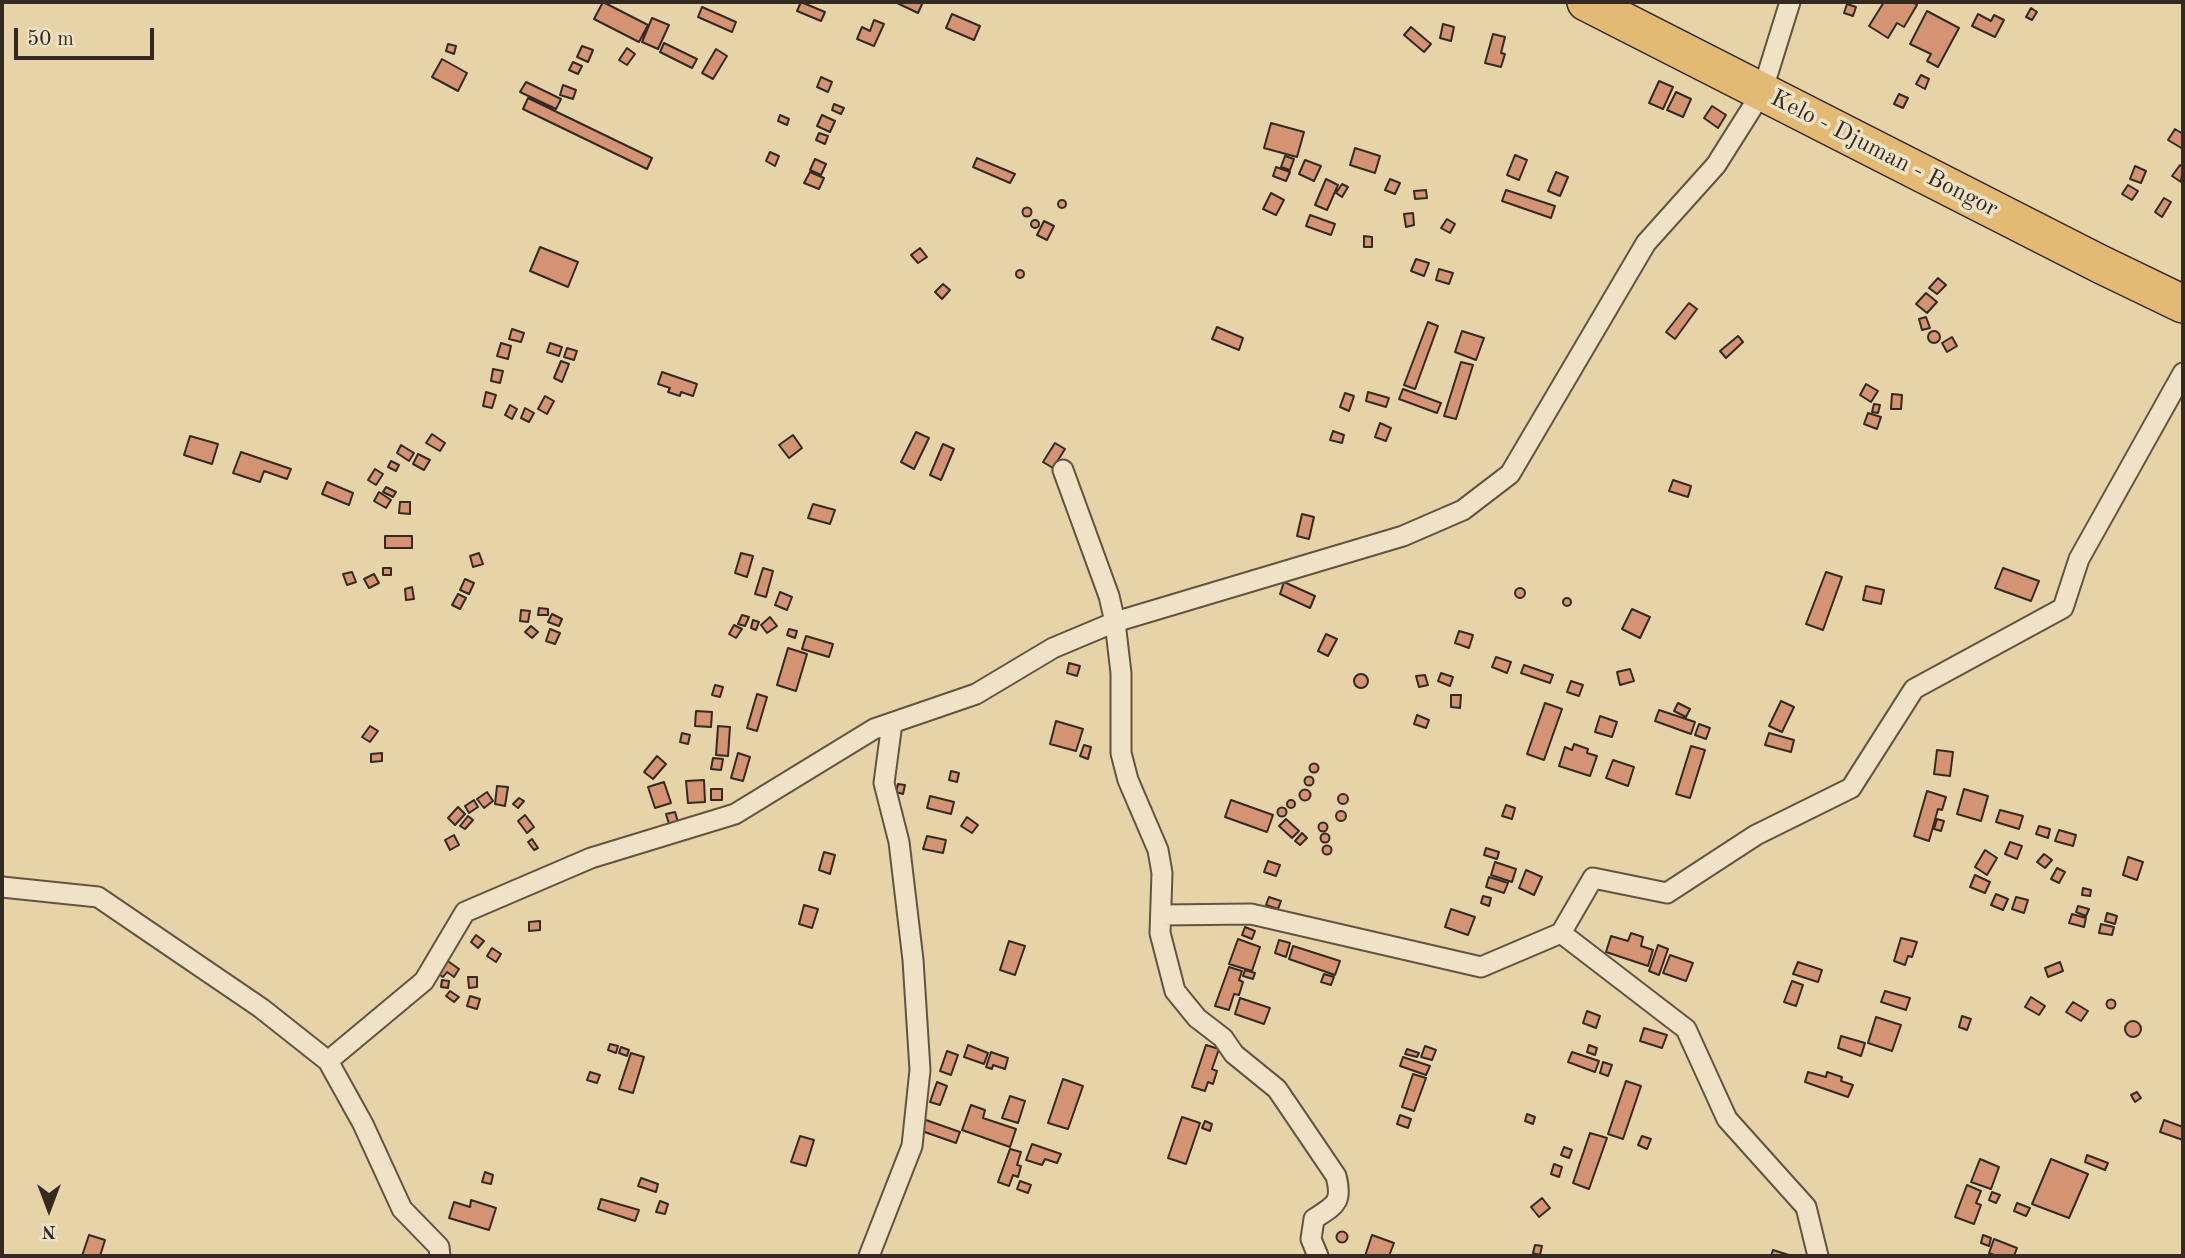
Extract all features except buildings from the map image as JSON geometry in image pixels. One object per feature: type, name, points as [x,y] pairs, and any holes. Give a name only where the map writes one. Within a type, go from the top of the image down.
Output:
[{"type":"highway","name":"Kelo - Djuman - Bongor","points":[[1586,2],[2183,304]]},
{"type":"street","points":[[328,1061],[424,981],[465,912],[591,858],[735,814],[874,729],[976,694],[1053,648],[1115,622],[1403,536],[1463,510],[1510,474],[1646,243],[1716,165],[1762,92],[1790,2]]},
{"type":"street","points":[[1161,915],[1251,914],[1480,967],[1561,933],[1593,878],[1667,893],[1756,835],[1851,788],[1914,689],[2063,608],[2079,559],[2183,373]]},
{"type":"street","points":[[1063,470],[1109,596],[1115,622],[1121,673],[1121,753],[1128,780],[1158,850],[1162,873],[1160,933],[1175,991],[1197,1018],[1223,1038],[1234,1054],[1277,1089],[1336,1176],[1340,1194],[1335,1205],[1314,1219],[1311,1239],[1318,1256]]},
{"type":"street","points":[[869,1256],[912,1146],[920,1070],[913,960],[899,842],[884,783],[892,723]]},
{"type":"street","points":[[2,887],[98,897],[261,1008],[328,1061],[363,1124],[402,1209],[439,1247],[440,1256]]},
{"type":"street","points":[[1561,933],[1686,1030],[1727,1119],[1807,1207],[1818,1256]]}]
